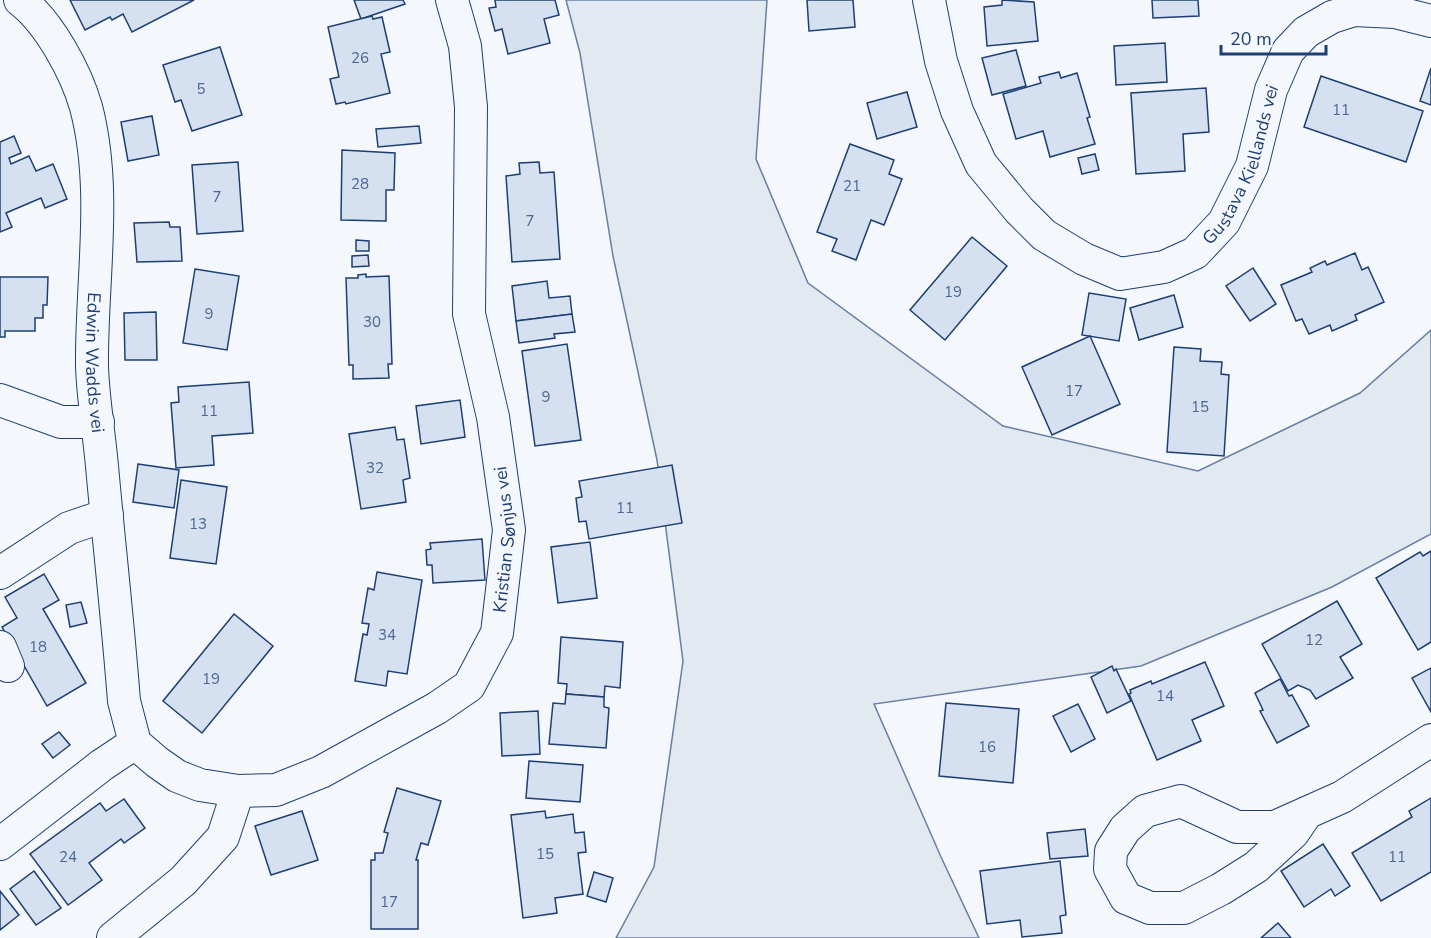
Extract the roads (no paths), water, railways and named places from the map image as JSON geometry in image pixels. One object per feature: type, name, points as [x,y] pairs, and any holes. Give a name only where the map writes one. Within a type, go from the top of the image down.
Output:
[{"type":"street","name":"Edwin Wadds vei","points":[[20,0],[45,27],[71,68],[86,107],[93,144],[96,178],[96,272],[92,367],[124,701],[135,743]]},
{"type":"street","name":"Kristian Sønjus vei","points":[[135,743],[156,762],[177,776],[200,785],[238,791],[276,790],[321,772],[437,708],[469,686],[497,633],[509,530],[492,417],[469,314],[471,107],[465,46],[452,0]]},
{"type":"street","name":"Gustava Kiellands vei","points":[[929,0],[941,61],[957,111],[981,164],[1018,210],[1044,235],[1084,259],[1120,274],[1164,267],[1195,253],[1224,222],[1252,166],[1271,90],[1288,51],[1306,32],[1332,17],[1354,10],[1395,12],[1431,21]]},
{"type":"street","points":[[0,399],[61,422],[98,422]]},
{"type":"street","points":[[0,573],[69,528],[107,515]]},
{"type":"street","points":[[1306,814],[1293,833],[1256,867],[1184,908],[1150,908],[1126,898],[1110,869],[1111,851],[1125,829],[1145,811],[1181,801],[1237,827],[1275,827],[1342,796],[1431,740]]},
{"type":"street","points":[[0,844],[102,765],[135,743]]},
{"type":"street","points":[[113,938],[183,881],[223,837],[238,791]]}]
